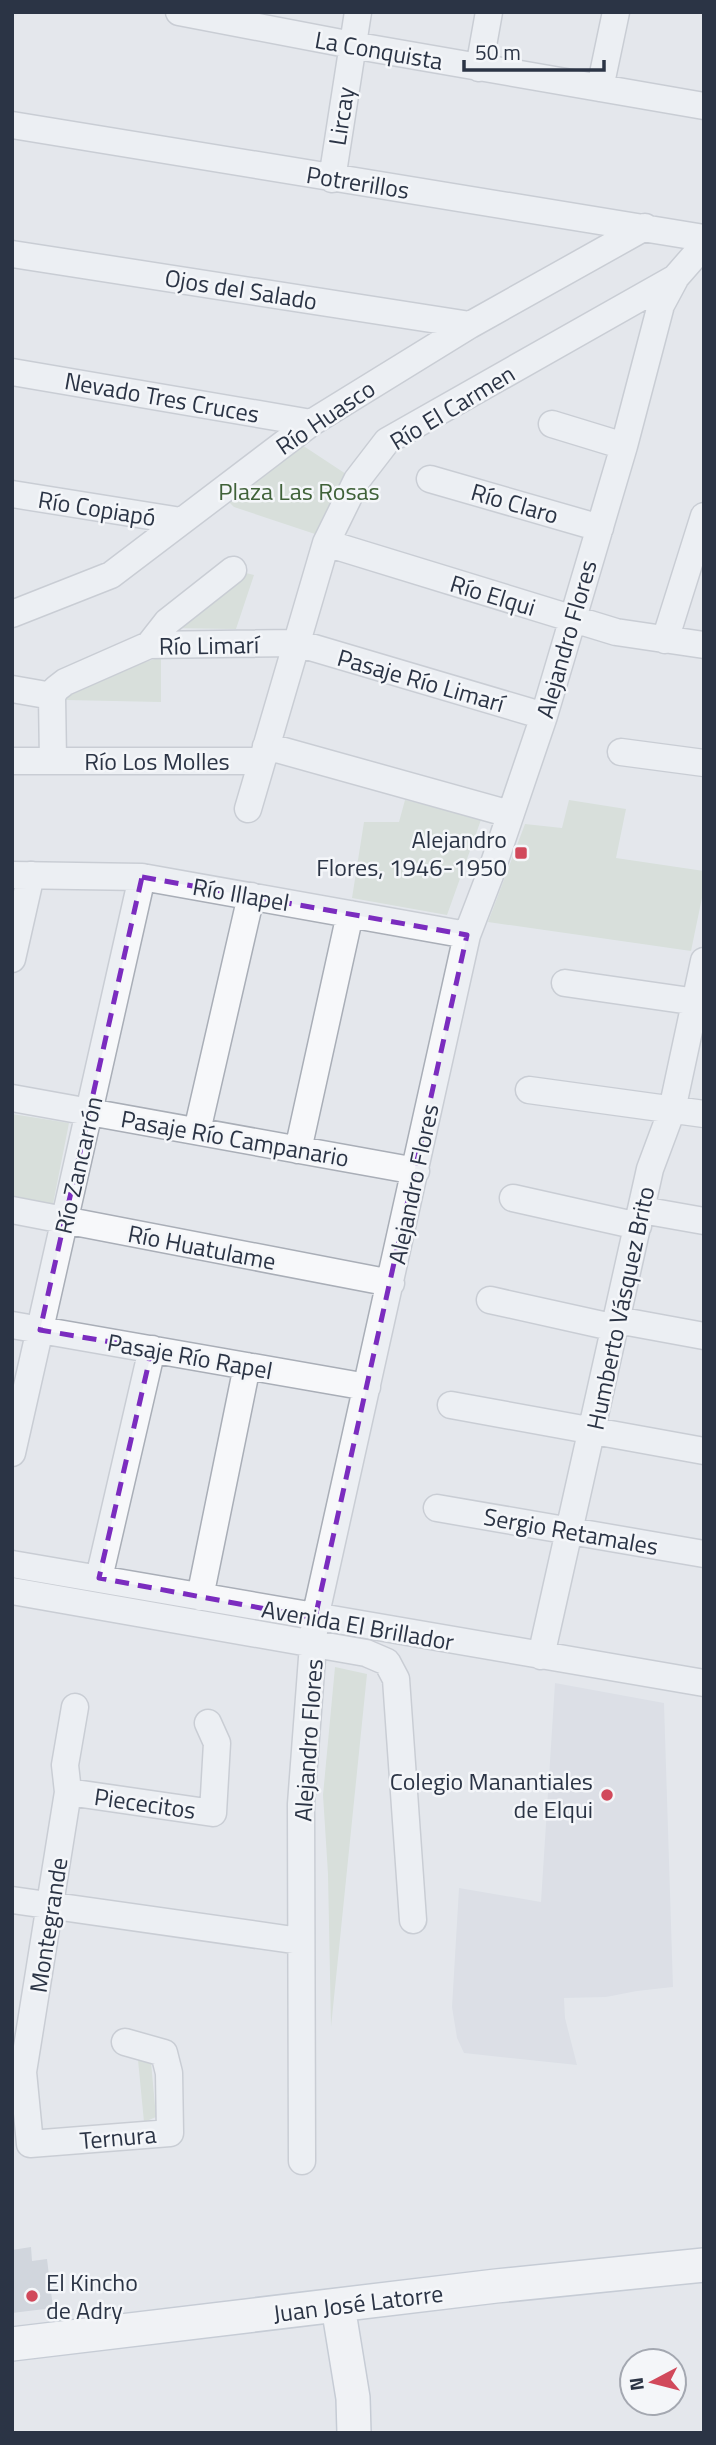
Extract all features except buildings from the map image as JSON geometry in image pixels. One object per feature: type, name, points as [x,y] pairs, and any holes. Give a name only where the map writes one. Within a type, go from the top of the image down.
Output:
[{"type":"main road","name":"Juan José Latorre","points":[[12,2344],[496,2286],[704,2265]]},
{"type":"main road","points":[[349,2374],[352,2350],[362,2329],[380,2311],[402,2298]]},
{"type":"main road","points":[[338,2306],[353,2398],[354,2433]]},
{"type":"main road","points":[[275,2314],[297,2323],[317,2336],[330,2347],[349,2374]]},
{"type":"street","name":"La Conquista","points":[[179,12],[224,16],[352,45],[704,106]]},
{"type":"street","name":"Lircay","points":[[332,179],[358,12]]},
{"type":"street","points":[[479,68],[489,12]]},
{"type":"street","points":[[600,89],[616,12]]},
{"type":"street","name":"Potrerillos","points":[[12,125],[704,238]]},
{"type":"street","name":"Río Huasco","points":[[12,614],[111,575],[311,423],[470,325],[645,227]]},
{"type":"street","name":"Alejandro Flores","points":[[303,2161],[301,1804],[315,1630],[467,935],[544,716],[624,446],[661,305],[676,277],[704,245]]},
{"type":"street","name":"Ojos del Salado","points":[[12,254],[470,325]]},
{"type":"street","name":"Río El Carmen","points":[[248,809],[326,543],[358,481],[387,441],[676,277]]},
{"type":"street","name":"Nevado Tres Cruces","points":[[12,372],[311,423]]},
{"type":"street","points":[[552,424],[624,446]]},
{"type":"street","name":"Río Claro","points":[[430,479],[600,528]]},
{"type":"street","name":"Río Copiapó","points":[[12,494],[181,521]]},
{"type":"street","points":[[665,640],[703,522]]},
{"type":"street","name":"Río Elqui","points":[[326,543],[616,632],[704,645]]},
{"type":"street","points":[[149,645],[167,622],[233,570]]},
{"type":"street","name":"Río Limarí","points":[[52,696],[65,682],[149,645],[297,643]]},
{"type":"street","name":"Pasaje Río Limarí","points":[[297,643],[544,716]]},
{"type":"street","points":[[12,689],[52,696],[52,761]]},
{"type":"street","points":[[621,752],[704,763]]},
{"type":"street","name":"Río Los Molles","points":[[12,761],[264,753],[510,814]]},
{"type":"street","points":[[12,959],[22,875]]},
{"type":"street","name":"Río Illapel","points":[[22,875],[142,877],[467,935]]},
{"type":"street","name":"Río Zancarrón","points":[[12,1453],[142,877]]},
{"type":"street","points":[[197,1131],[251,896]]},
{"type":"street","points":[[298,1150],[350,914]]},
{"type":"street","name":"Humberto Vásquez Brito","points":[[541,1656],[650,1169],[672,1110],[700,1002],[704,961]]},
{"type":"street","points":[[565,983],[700,1002]]},
{"type":"street","points":[[529,1090],[704,1114]]},
{"type":"street","name":"Pasaje Río Campanario","points":[[12,1098],[416,1171]]},
{"type":"street","points":[[513,1198],[640,1218],[704,1222]]},
{"type":"street","name":"Río Huatulame","points":[[12,1210],[391,1283]]},
{"type":"street","points":[[490,1300],[617,1324],[704,1336]]},
{"type":"street","name":"Pasaje Río Rapel","points":[[12,1325],[367,1387]]},
{"type":"street","points":[[99,1578],[152,1349]]},
{"type":"street","points":[[200,1597],[247,1366]]},
{"type":"street","points":[[451,1405],[704,1451]]},
{"type":"street","name":"Sergio Retamales","points":[[438,1507],[704,1554]]},
{"type":"street","name":"Avenida El Brillador","points":[[12,1564],[200,1597],[315,1630],[387,1662],[396,1679],[414,1920]]},
{"type":"street","name":"Avenida El Brillador","points":[[12,1591],[541,1656],[704,1684]]},
{"type":"street","name":"Montegrande","points":[[30,2144],[23,2072],[68,1792],[65,1765],[75,1707]]},
{"type":"street","name":"Piececitos","points":[[68,1792],[213,1813],[217,1743],[208,1723]]},
{"type":"street","points":[[12,1900],[300,1941]]},
{"type":"street","name":"Ternura","points":[[30,2144],[170,2133],[169,2073],[164,2053],[125,2042]]},
{"type":"highlighted area","points":[[142,877],[467,935],[315,1618],[99,1578],[152,1349],[40,1330]]},
{"type":"shaded area","name":"Colegio Manantiales de Elqui","points":[[555,1683],[664,1703],[673,1987],[606,1997],[564,1998],[565,2018],[577,2065],[464,2053],[457,2038],[452,2007],[459,1888],[541,1902]]},
{"type":"green space","name":"Plaza Las Rosas","points":[[302,445],[346,474],[318,535],[234,507],[228,501]]},
{"type":"green space","points":[[246,573],[254,575],[236,629],[169,628]]},
{"type":"green space","points":[[161,657],[161,702],[66,700],[69,695],[133,666]]},
{"type":"green space","points":[[405,800],[482,817],[447,915],[352,898],[364,822],[399,822]]},
{"type":"green space","points":[[569,800],[626,809],[616,858],[704,871],[704,888],[691,951],[488,922],[525,824],[562,828]]},
{"type":"green space","points":[[12,1114],[69,1123],[53,1204],[12,1197]]},
{"type":"green space","points":[[335,1667],[367,1674],[331,2027],[328,1874],[323,1795]]},
{"type":"green space","points":[[138,2060],[151,2062],[156,2117],[144,2122]]},
{"type":"place","name":"Alejandro Flores, 1946-1950","points":[[521,853]]},
{"type":"place","name":"Colegio Manantiales de Elqui","points":[[607,1795]]},
{"type":"place","name":"El Kincho de Adry","points":[[32,2296]]}]
